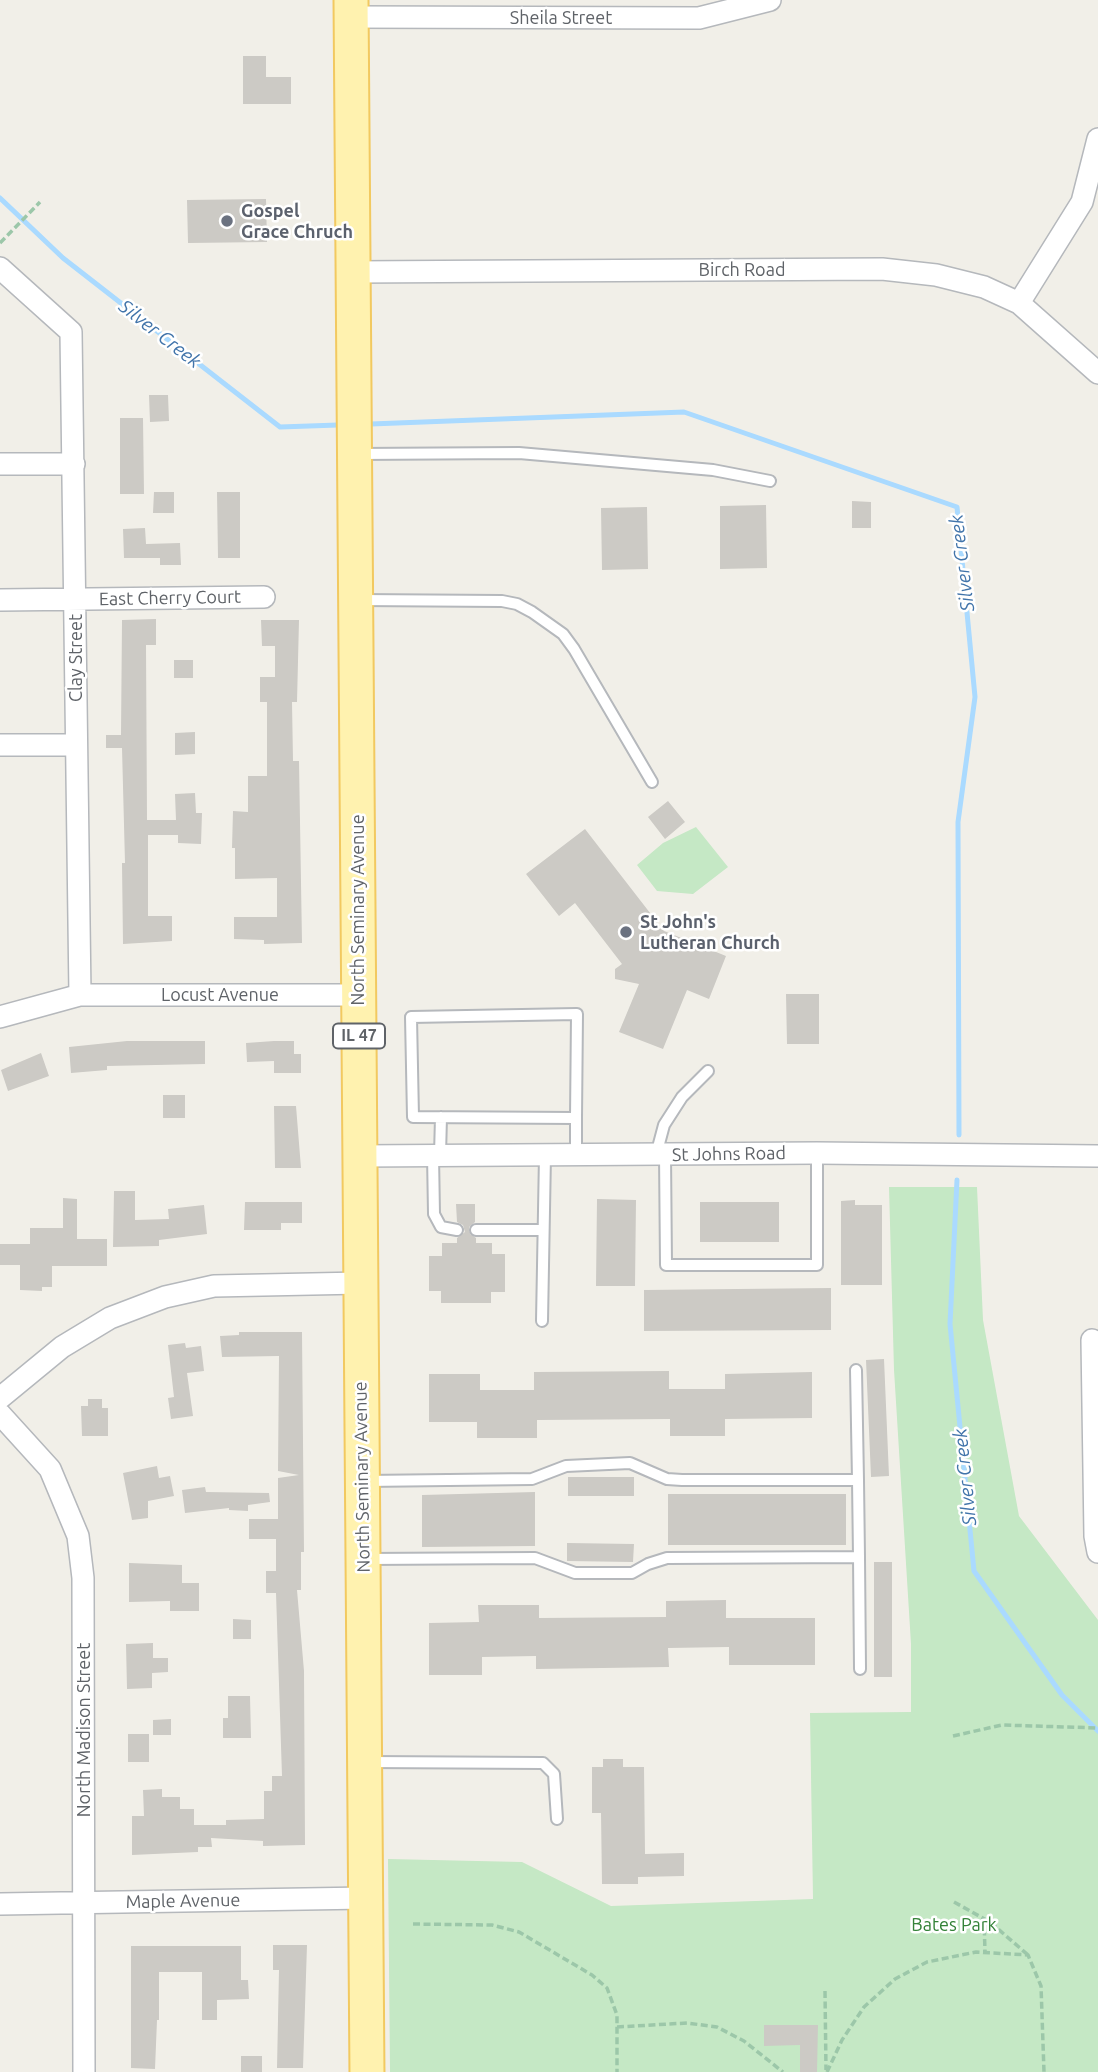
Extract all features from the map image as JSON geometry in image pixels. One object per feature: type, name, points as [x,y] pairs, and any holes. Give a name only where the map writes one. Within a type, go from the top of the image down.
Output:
[{"type":"main road","name":"North Seminary Avenue","points":[[351,8],[367,2072]]},
{"type":"street","name":"Sheila Street","points":[[351,8],[699,18],[719,7],[770,0]]},
{"type":"street","points":[[1019,303],[1082,202],[1098,139]]},
{"type":"street","name":"Clay Street","points":[[0,268],[71,332],[80,995]]},
{"type":"street","name":"Birch Road","points":[[353,272],[882,269],[936,275],[984,287],[1019,303],[1098,373]]},
{"type":"street","points":[[0,464],[74,464]]},
{"type":"street","name":"East Cherry Court","points":[[0,600],[264,597]]},
{"type":"street","points":[[0,745],[76,744]]},
{"type":"street","points":[[0,1017],[80,995]]},
{"type":"street","name":"Locust Avenue","points":[[80,995],[359,995]]},
{"type":"street","name":"St Johns Road","points":[[360,1156],[817,1153],[1098,1156]]},
{"type":"street","points":[[0,1398],[62,1347],[110,1318],[165,1297],[214,1286],[361,1283]]},
{"type":"street","points":[[1092,1340],[1095,1536],[1098,1552]]},
{"type":"street","name":"North Madison Street","points":[[0,1414],[50,1469],[78,1536],[83,1578],[84,2072]]},
{"type":"street","name":"Maple Avenue","points":[[0,1904],[366,1898]]},
{"type":"lane","points":[[355,454],[519,453],[713,470],[770,481]]},
{"type":"lane","points":[[356,600],[502,601],[517,604],[551,624],[574,649],[652,782]]},
{"type":"lane","points":[[576,1118],[413,1117],[411,1017],[577,1014],[576,1155]]},
{"type":"lane","points":[[708,1071],[682,1097],[664,1125],[660,1154],[666,1265],[817,1265],[817,1153]]},
{"type":"lane","points":[[441,1117],[436,1155],[434,1214],[441,1227],[457,1230]]},
{"type":"lane","points":[[542,1321],[545,1155]]},
{"type":"lane","points":[[476,1230],[543,1230]]},
{"type":"lane","points":[[856,1370],[860,1669]]},
{"type":"lane","points":[[362,1481],[532,1479],[566,1466],[630,1463],[667,1479],[858,1480]]},
{"type":"lane","points":[[363,1559],[535,1558],[575,1573],[632,1573],[648,1564],[667,1559],[859,1557]]},
{"type":"lane","points":[[365,1762],[543,1763],[554,1774],[557,1819]]},
{"type":"path","points":[[0,243],[40,202]]},
{"type":"path","points":[[953,1736],[1002,1725],[1081,1730],[1098,1728]]},
{"type":"path","points":[[954,1902],[984,1918],[1028,1955],[1041,1986],[1044,2072]]},
{"type":"path","points":[[984,1918],[985,1952]]},
{"type":"path","points":[[413,1924],[492,1925],[519,1932],[592,1975],[607,1988],[617,2015],[617,2072]]},
{"type":"path","points":[[826,2072],[842,2040],[864,2007],[895,1979],[928,1962],[985,1952],[1028,1955]]},
{"type":"path","points":[[825,1991],[826,2072]]},
{"type":"path","points":[[617,2027],[687,2023],[717,2027],[744,2041],[783,2072]]},
{"type":"green space","points":[[696,827],[728,867],[693,894],[657,891],[637,865],[663,843]]},
{"type":"green space","name":"Bates Park","points":[[889,1187],[977,1187],[983,1320],[1019,1516],[1098,1620],[1098,2072],[390,2072],[388,1859],[522,1862],[611,1906],[813,1899],[810,1713],[911,1712],[911,1644],[894,1370]]},
{"type":"building","points":[[243,56],[266,56],[266,77],[291,77],[291,104],[243,104]]},
{"type":"building","name":"Gospel Grace Chruch","points":[[266,199],[267,242],[188,243],[187,200]]},
{"type":"building","points":[[149,395],[168,395],[169,421],[150,422]]},
{"type":"building","points":[[120,418],[143,418],[144,494],[120,494]]},
{"type":"building","points":[[154,492],[174,492],[174,513],[153,513]]},
{"type":"building","points":[[217,492],[240,492],[240,558],[218,558]]},
{"type":"building","points":[[852,501],[871,502],[871,528],[852,528]]},
{"type":"building","points":[[766,505],[767,568],[720,569],[720,506]]},
{"type":"building","points":[[647,507],[648,569],[602,570],[601,508]]},
{"type":"building","points":[[145,528],[146,544],[180,543],[181,565],[160,565],[160,558],[124,558],[123,529]]},
{"type":"building","points":[[156,619],[156,645],[146,645],[147,820],[176,820],[175,794],[195,793],[196,813],[202,813],[201,844],[178,843],[178,835],[148,835],[148,916],[172,916],[172,941],[123,944],[122,863],[125,863],[122,748],[106,748],[106,735],[121,735],[122,620]]},
{"type":"building","points":[[261,620],[299,620],[297,702],[292,702],[293,761],[299,761],[302,943],[264,944],[264,940],[234,939],[234,917],[277,917],[277,878],[235,879],[235,848],[232,848],[233,811],[248,812],[248,776],[267,776],[267,702],[260,702],[260,677],[275,677],[275,646],[262,646]]},
{"type":"building","points":[[174,660],[193,660],[193,678],[174,678]]},
{"type":"building","points":[[195,732],[195,754],[175,755],[175,733]]},
{"type":"building","points":[[668,801],[685,822],[665,839],[648,817]]},
{"type":"building","points":[[585,829],[664,931],[726,956],[709,999],[687,990],[663,1049],[619,1032],[639,984],[615,979],[615,969],[622,964],[575,903],[559,916],[526,874]]},
{"type":"building","points":[[786,994],[819,994],[819,1044],[787,1044]]},
{"type":"building","points":[[127,1041],[205,1041],[205,1064],[107,1066],[107,1070],[71,1073],[69,1047]]},
{"type":"building","points":[[294,1041],[294,1054],[301,1054],[301,1073],[274,1073],[274,1061],[247,1062],[246,1043]]},
{"type":"building","points":[[41,1053],[49,1076],[8,1091],[1,1070]]},
{"type":"building","points":[[163,1095],[185,1095],[185,1118],[163,1118]]},
{"type":"building","points":[[274,1106],[296,1106],[301,1168],[275,1168]]},
{"type":"building","points":[[114,1191],[135,1191],[135,1220],[169,1219],[168,1209],[204,1205],[207,1234],[159,1240],[159,1246],[113,1247]]},
{"type":"building","points":[[63,1198],[77,1199],[77,1239],[107,1239],[107,1266],[52,1266],[52,1287],[42,1287],[42,1291],[20,1290],[20,1265],[0,1265],[0,1244],[30,1244],[30,1228],[63,1228]]},
{"type":"building","points":[[597,1199],[636,1200],[635,1286],[596,1286]]},
{"type":"building","points":[[855,1200],[855,1205],[882,1205],[882,1285],[841,1285],[841,1201]]},
{"type":"building","points":[[245,1202],[302,1202],[302,1223],[281,1223],[281,1230],[244,1230]]},
{"type":"building","points":[[700,1202],[779,1202],[779,1242],[700,1242]]},
{"type":"building","points":[[456,1204],[475,1204],[475,1222],[469,1227],[470,1234],[476,1238],[476,1243],[492,1243],[492,1254],[505,1254],[505,1292],[491,1292],[491,1303],[441,1303],[441,1291],[429,1291],[429,1256],[442,1256],[442,1243],[457,1243],[457,1238],[465,1232],[463,1225],[457,1222]]},
{"type":"building","points":[[831,1288],[831,1330],[644,1331],[644,1290]]},
{"type":"building","points":[[239,1332],[302,1332],[304,1552],[301,1552],[301,1590],[297,1590],[304,1671],[305,1845],[263,1846],[263,1841],[211,1838],[212,1847],[198,1847],[198,1852],[132,1855],[132,1816],[144,1816],[143,1790],[162,1789],[162,1797],[180,1797],[180,1809],[194,1809],[194,1825],[226,1825],[226,1820],[264,1819],[264,1791],[272,1791],[272,1776],[282,1776],[276,1593],[266,1593],[266,1571],[276,1571],[276,1539],[249,1539],[249,1519],[278,1519],[278,1478],[299,1475],[278,1471],[279,1356],[222,1357],[220,1336],[239,1335]]},
{"type":"building","points":[[185,1343],[186,1348],[201,1346],[204,1371],[187,1373],[193,1416],[171,1419],[168,1398],[174,1397],[168,1345]]},
{"type":"building","points":[[884,1359],[889,1476],[871,1477],[866,1360]]},
{"type":"building","points":[[669,1371],[669,1389],[725,1389],[725,1374],[812,1372],[812,1418],[725,1419],[725,1436],[670,1436],[670,1419],[537,1420],[537,1438],[477,1438],[477,1422],[429,1422],[429,1374],[480,1374],[480,1390],[534,1390],[534,1372]]},
{"type":"building","points":[[88,1399],[102,1399],[102,1408],[108,1408],[108,1436],[82,1436],[81,1406],[88,1406]]},
{"type":"building","points":[[157,1466],[159,1478],[170,1476],[174,1496],[148,1501],[148,1518],[132,1520],[123,1473]]},
{"type":"building","points":[[568,1477],[634,1477],[634,1496],[568,1496]]},
{"type":"building","points":[[205,1487],[206,1492],[269,1493],[270,1502],[248,1505],[248,1511],[229,1508],[185,1513],[182,1490]]},
{"type":"building","points":[[535,1492],[535,1546],[422,1547],[422,1495]]},
{"type":"building","points":[[668,1494],[846,1494],[846,1545],[668,1545]]},
{"type":"building","points":[[567,1543],[634,1544],[633,1562],[567,1561]]},
{"type":"building","points":[[874,1562],[892,1562],[892,1677],[874,1677]]},
{"type":"building","points":[[129,1563],[182,1565],[182,1583],[199,1583],[199,1611],[170,1611],[170,1601],[129,1602]]},
{"type":"building","points":[[726,1600],[726,1618],[815,1618],[815,1665],[729,1665],[729,1647],[668,1648],[669,1667],[536,1669],[536,1656],[482,1657],[482,1675],[429,1675],[429,1623],[479,1622],[478,1605],[539,1605],[539,1618],[666,1617],[666,1601]]},
{"type":"building","points":[[233,1619],[251,1620],[251,1639],[233,1639]]},
{"type":"building","points":[[153,1643],[153,1658],[168,1658],[168,1672],[152,1673],[152,1688],[127,1689],[126,1644]]},
{"type":"building","points":[[228,1696],[250,1696],[251,1738],[223,1738],[223,1718],[228,1718]]},
{"type":"building","points":[[171,1719],[171,1735],[153,1735],[153,1720]]},
{"type":"building","points":[[128,1734],[149,1734],[149,1762],[128,1762]]},
{"type":"building","points":[[603,1759],[623,1759],[623,1767],[644,1767],[645,1854],[684,1853],[684,1876],[638,1877],[638,1884],[602,1884],[601,1813],[592,1813],[592,1767],[603,1767]]},
{"type":"building","points":[[273,1945],[307,1945],[303,2068],[277,2068],[279,1970],[273,1970]]},
{"type":"building","points":[[131,1946],[241,1946],[241,1980],[248,1980],[249,1999],[217,2000],[217,2020],[202,2020],[202,1972],[159,1972],[155,2069],[131,2068]]},
{"type":"building","points":[[764,2025],[818,2025],[817,2072],[800,2072],[800,2045],[764,2046]]},
{"type":"building","points":[[241,2056],[262,2056],[262,2072],[241,2072]]},
{"type":"waterway","name":"Silver Creek","points":[[0,198],[63,258],[280,427],[338,425]]},
{"type":"waterway","name":"Silver Creek","points":[[371,424],[684,412],[957,507],[975,697],[958,822],[959,1135]]},
{"type":"waterway","name":"Silver Creek","points":[[957,1180],[950,1324],[974,1571],[1062,1695],[1098,1731]]},
{"type":"place","name":"Gospel Grace Chruch","points":[[227,221]]},
{"type":"place","name":"St John's Lutheran Church","points":[[626,932]]}]
